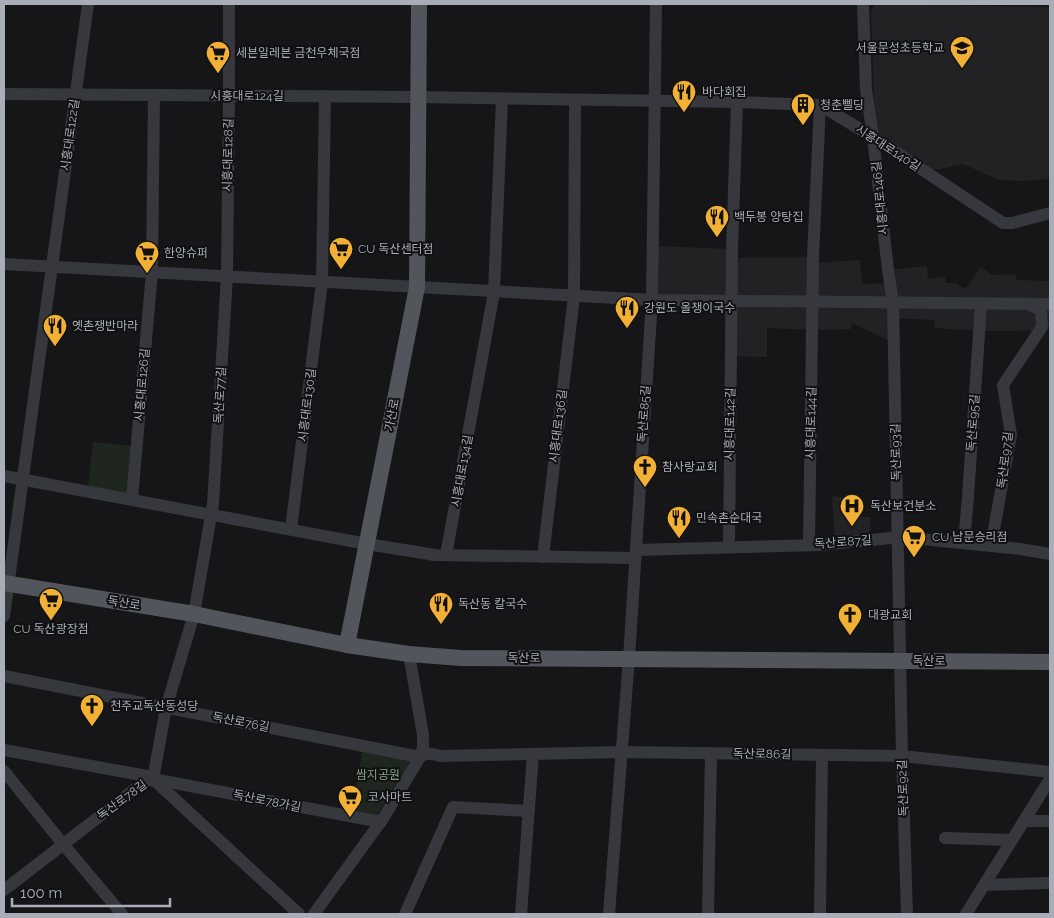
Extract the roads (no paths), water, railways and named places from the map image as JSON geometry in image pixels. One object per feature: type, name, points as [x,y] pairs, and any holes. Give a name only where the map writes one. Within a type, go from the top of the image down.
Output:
[{"type":"main road","name":"가산로","points":[[348,645],[416,287],[419,4]]},
{"type":"main road","name":"독산로","points":[[6,584],[194,614],[348,645],[409,654],[461,658],[1050,662]]},
{"type":"street","name":"시흥대로122길","points":[[4,616],[6,584],[23,479],[88,4]]},
{"type":"street","name":"시흥대로128길","points":[[227,276],[229,4]]},
{"type":"street","name":"독산로85길","points":[[609,914],[629,658],[652,300],[656,4]]},
{"type":"street","name":"시흥대로146길","points":[[863,4],[866,88],[893,303]]},
{"type":"street","name":"시흥대로124길","points":[[4,94],[418,97]]},
{"type":"street","name":"시흥대로126길","points":[[132,499],[152,272],[154,95]]},
{"type":"street","name":"시흥대로130길","points":[[291,530],[322,282],[325,96]]},
{"type":"street","points":[[418,97],[502,99]]},
{"type":"street","name":"시흥대로140길","points":[[502,99],[820,105],[873,137],[1003,224],[1050,213]]},
{"type":"street","name":"시흥대로134길","points":[[446,555],[494,292],[502,99]]},
{"type":"street","name":"시흥대로136길","points":[[543,557],[574,296],[574,100]]},
{"type":"street","name":"시흥대로142길","points":[[729,547],[732,249],[737,102]]},
{"type":"street","name":"시흥대로144길","points":[[810,545],[813,257],[820,105]]},
{"type":"street","points":[[4,264],[652,300],[1050,304]]},
{"type":"street","name":"독산로77길","points":[[194,614],[212,514],[227,276]]},
{"type":"street","name":"독산로93길","points":[[893,303],[900,661]]},
{"type":"street","name":"독산로95길","points":[[964,543],[981,304]]},
{"type":"street","name":"독산로97길","points":[[991,546],[1010,434],[1003,385],[1042,327],[1041,310],[1028,304]]},
{"type":"street","points":[[4,476],[435,555],[543,557],[635,554]]},
{"type":"street","name":"독산로87길","points":[[635,554],[729,547],[810,545],[898,538],[964,543],[1050,554]]},
{"type":"street","name":"독산로78길","points":[[4,890],[144,782],[153,778],[166,708],[194,614]]},
{"type":"street","points":[[314,914],[381,822],[420,757],[423,748],[423,735],[409,654]]},
{"type":"street","name":"독산로92길","points":[[900,661],[907,914]]},
{"type":"street","name":"독산로76길","points":[[4,676],[420,757],[425,754],[440,756],[533,754]]},
{"type":"street","name":"독산로78가길","points":[[4,750],[381,822]]},
{"type":"street","name":"독산로86길","points":[[533,754],[622,752],[902,756],[1050,772]]},
{"type":"street","points":[[521,914],[533,754]]},
{"type":"street","points":[[708,914],[711,754]]},
{"type":"street","points":[[820,914],[822,755]]},
{"type":"street","points":[[4,771],[122,914]]},
{"type":"street","points":[[153,778],[299,914]]},
{"type":"street","points":[[966,914],[1050,779]]},
{"type":"street","points":[[405,914],[453,807],[529,811]]},
{"type":"street","points":[[1024,821],[1050,821]]},
{"type":"street","points":[[945,838],[1012,840]]},
{"type":"street","points":[[984,884],[1050,882]]},
{"type":"place","name":"서울문성초등학교","points":[[962,69]]},
{"type":"place","name":"세븐일레븐 금천우체국점","points":[[218,74]]},
{"type":"place","name":"바다회집","points":[[684,113]]},
{"type":"place","name":"청춘삘딩","points":[[803,126]]},
{"type":"place","name":"백두봉 양탕집","points":[[717,238]]},
{"type":"place","name":"CU 독산센터점","points":[[341,270]]},
{"type":"place","name":"한양슈퍼","points":[[147,274]]},
{"type":"place","name":"강원도 올챙이국수","points":[[627,329]]},
{"type":"place","name":"옛촌쟁반마라","points":[[55,347]]},
{"type":"place","name":"참사랑교회","points":[[645,488]]},
{"type":"place","name":"독산보건분소","points":[[852,527]]},
{"type":"place","name":"민속촌순대국","points":[[679,539]]},
{"type":"place","name":"CU 남문승리점","points":[[914,558]]},
{"type":"place","name":"CU 독산광장점","points":[[51,621]]},
{"type":"place","name":"독산동 칼국수","points":[[441,625]]},
{"type":"place","name":"대광교회","points":[[850,636]]},
{"type":"place","name":"천주교독산동성당","points":[[92,727]]},
{"type":"place","name":"코사마트","points":[[350,818]]},
{"type":"park label","name":"쌈지공원","points":[[378,775]]}]
